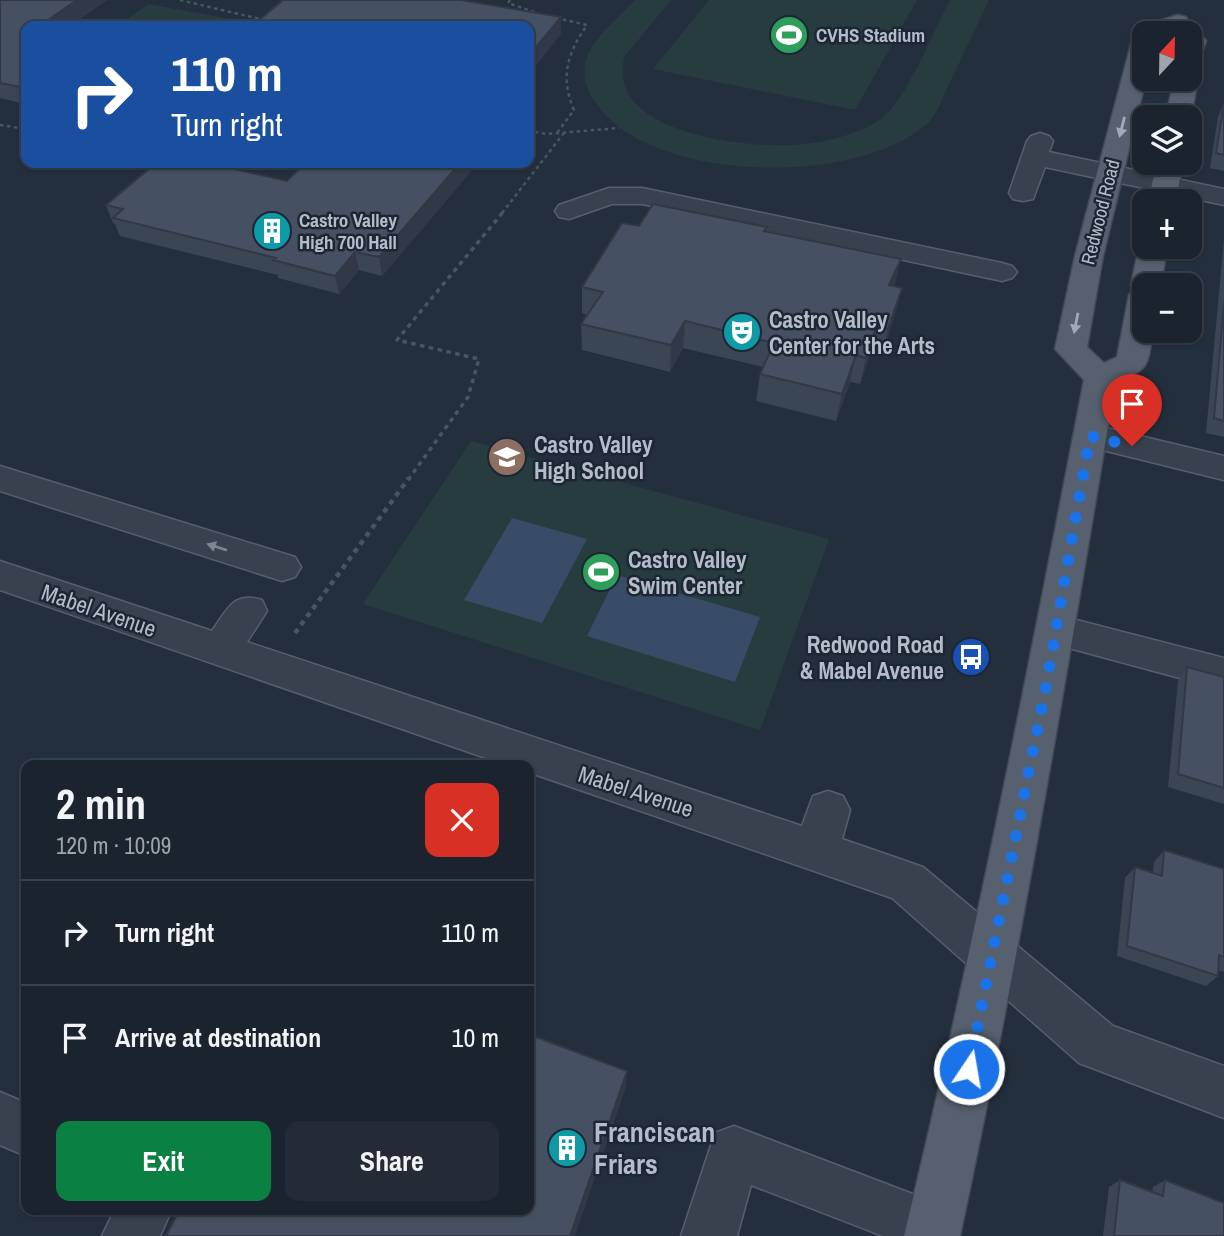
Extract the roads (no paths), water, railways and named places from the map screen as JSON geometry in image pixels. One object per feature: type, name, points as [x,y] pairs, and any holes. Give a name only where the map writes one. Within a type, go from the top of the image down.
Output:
[{"type":"main road","name":"Redwood Road","points":[[1100,378],[1071,349],[1089,256],[1132,86]]},
{"type":"main road","points":[[933,1232],[993,954],[1057,630],[1100,378],[1132,363],[1136,343]]},
{"type":"street","points":[[1023,194],[1038,149],[1110,173],[1224,197]]},
{"type":"street","points":[[569,211],[609,196],[642,196],[1002,272]]},
{"type":"street","points":[[1090,436],[1224,468]]},
{"type":"street","points":[[0,478],[282,567]]},
{"type":"street","name":"Mabel Avenue","points":[[0,576],[269,668],[823,830],[907,882],[1097,1045],[1224,1092]]},
{"type":"street","points":[[219,651],[248,611]]},
{"type":"street","points":[[1057,630],[1224,674]]},
{"type":"street","points":[[0,1118],[21,1128]]},
{"type":"street","points":[[709,1236],[734,1152],[933,1232]]},
{"type":"street","points":[[130,1236],[142,1215]]},
{"type":"water","points":[[512,518],[587,539],[542,623],[464,600]]},
{"type":"water","points":[[617,575],[760,617],[735,682],[587,636]]},
{"type":"place","name":"CVHS Stadium","points":[[789,35]]},
{"type":"place","name":"Castro Valley High 700 Hall","points":[[272,231]]},
{"type":"place","name":"Castro Valley Center for the Arts","points":[[742,332]]},
{"type":"place","name":"Castro Valley High School","points":[[507,457]]},
{"type":"place","name":"Castro Valley Swim Center","points":[[601,572]]},
{"type":"place","name":"Redwood Road & Mabel Avenue","points":[[971,657]]},
{"type":"place","name":"Franciscan Friars","points":[[567,1148]]}]
